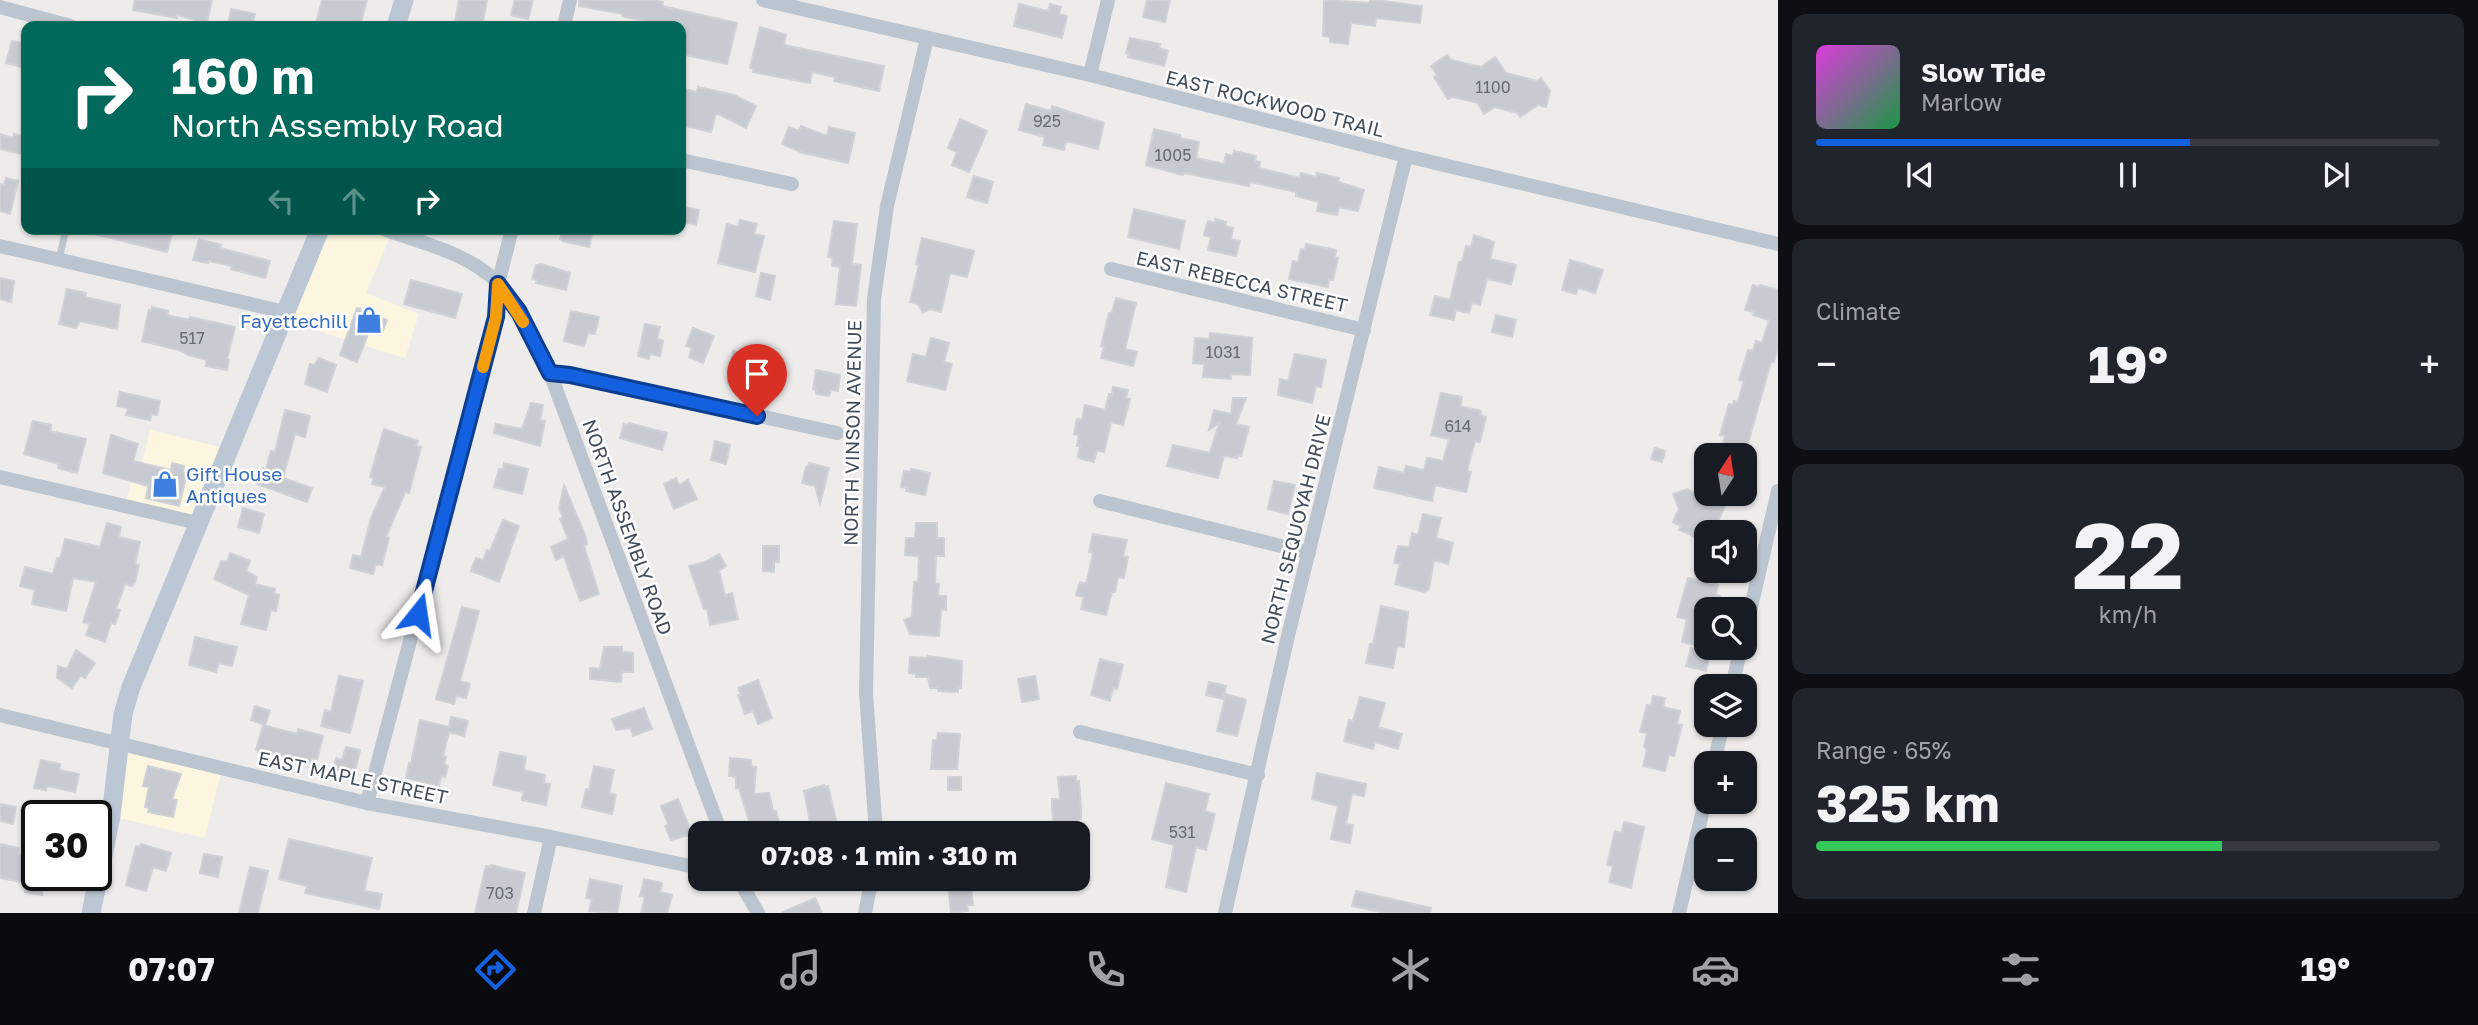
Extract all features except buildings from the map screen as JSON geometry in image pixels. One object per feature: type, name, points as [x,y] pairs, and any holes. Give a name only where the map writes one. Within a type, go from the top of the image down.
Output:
[{"type":"main road","points":[[398,21],[404,0]]},
{"type":"main road","points":[[92,913],[106,848],[123,714],[131,687],[317,235]]},
{"type":"street","points":[[565,21],[570,0]]},
{"type":"street","name":"EAST ROCKWOOD TRAIL","points":[[763,0],[1090,75],[1406,156],[1778,244]]},
{"type":"street","points":[[1090,75],[1108,0]]},
{"type":"street","points":[[0,7],[52,21]]},
{"type":"street","name":"NORTH VINSON AVENUE","points":[[875,821],[866,693],[874,299],[887,206],[927,38]]},
{"type":"street","name":"NORTH SEQUOYAH DRIVE","points":[[1225,913],[1288,636],[1406,156]]},
{"type":"street","points":[[686,161],[792,184]]},
{"type":"street","name":"NORTH ASSEMBLY ROAD","points":[[400,235],[450,252],[475,266],[498,284],[519,312],[550,373],[717,821]]},
{"type":"street","points":[[367,803],[496,317],[498,284],[510,235]]},
{"type":"street","points":[[0,246],[285,312]]},
{"type":"street","name":"EAST REBECCA STREET","points":[[1111,269],[1364,330]]},
{"type":"street","points":[[550,373],[570,375],[837,433]]},
{"type":"street","points":[[0,477],[198,523]]},
{"type":"street","points":[[1753,597],[1778,491]]},
{"type":"street","points":[[1100,501],[1309,553]]},
{"type":"street","name":"EAST MAPLE STREET","points":[[0,715],[367,803],[688,866]]},
{"type":"street","points":[[1080,732],[1258,775]]},
{"type":"street","points":[[1679,913],[1702,814]]},
{"type":"street","points":[[534,913],[551,837]]},
{"type":"street","points":[[745,891],[758,913]]},
{"type":"street","points":[[865,913],[869,891]]},
{"type":"lane","points":[[59,259],[65,235]]},
{"type":"shaded area","points":[[317,235],[391,235],[366,293],[419,314],[405,358],[282,320]]},
{"type":"shaded area","points":[[150,430],[228,449],[198,523],[125,506],[136,461],[142,462]]},
{"type":"shaded area","points":[[120,743],[222,768],[205,838],[112,816]]},
{"type":"slow traffic","points":[[483,367],[496,317],[498,284],[519,312],[523,322]]},
{"type":"place","name":"Fayettechill","points":[[369,320]]},
{"type":"place","name":"Gift House Antiques","points":[[165,484]]},
{"type":"route","points":[[418,614],[496,317],[498,284],[519,312],[550,373],[570,375],[757,416]]}]
